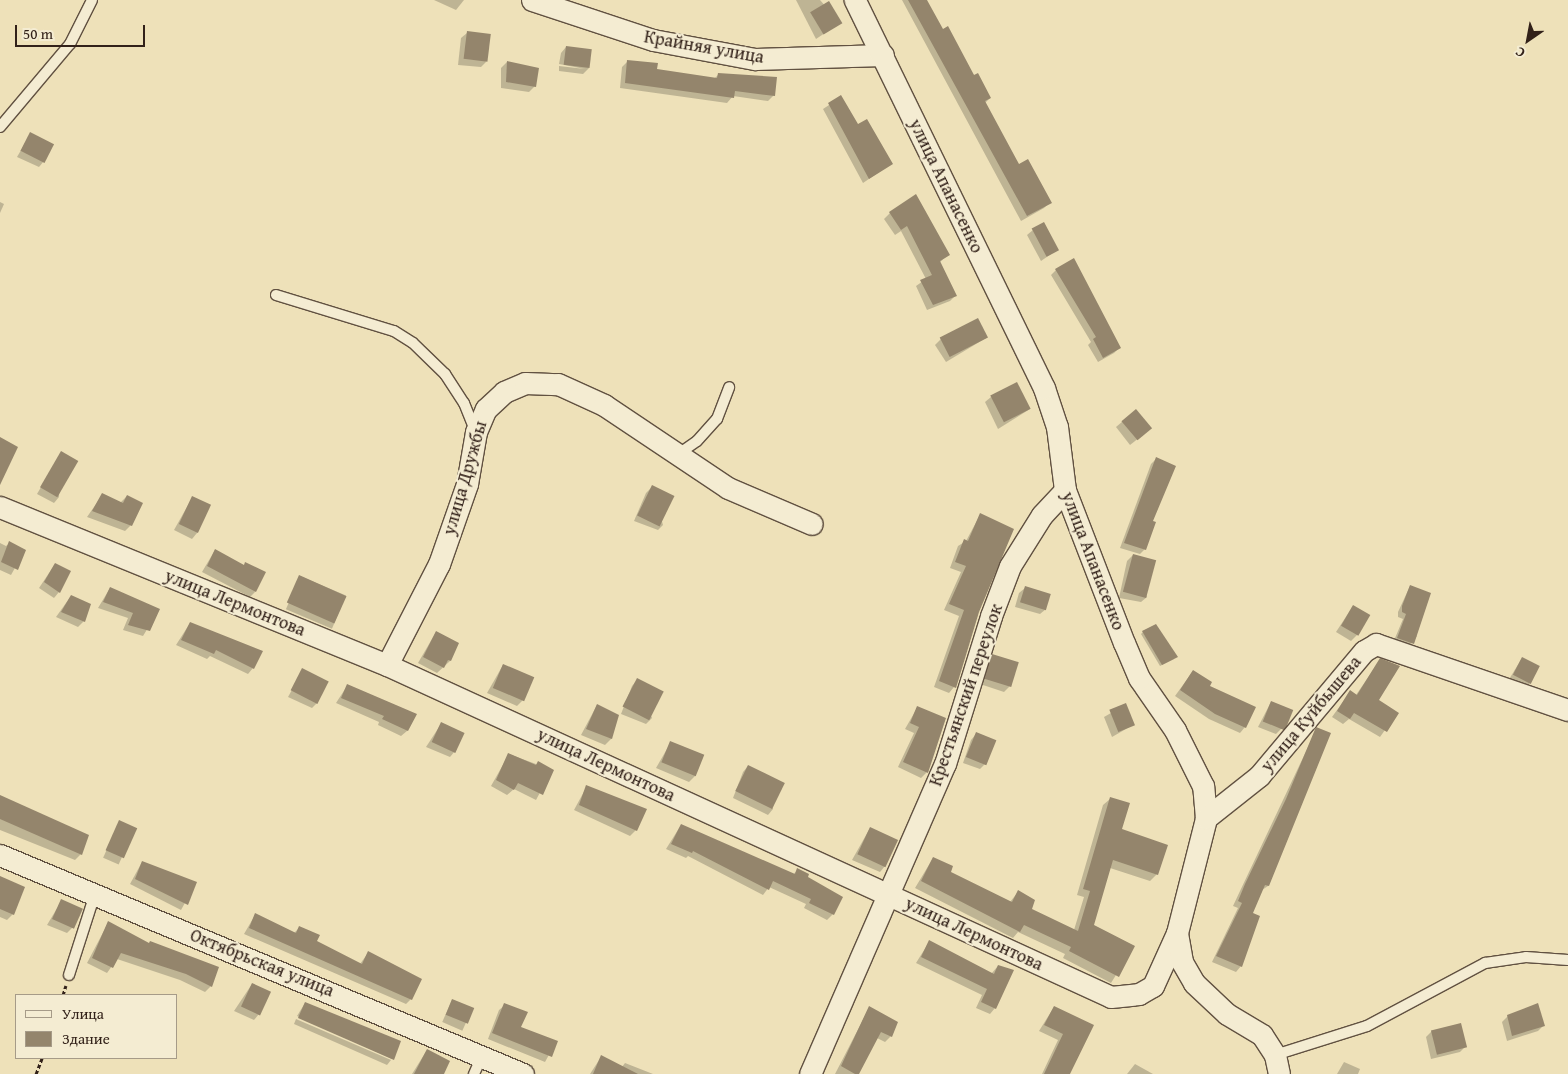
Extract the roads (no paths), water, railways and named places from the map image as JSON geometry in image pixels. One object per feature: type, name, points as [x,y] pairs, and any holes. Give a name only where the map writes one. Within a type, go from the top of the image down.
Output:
[{"type":"street","name":"Крайняя улица","points":[[532,0],[653,40],[755,59],[883,55]]},
{"type":"street","name":"улица Апанасенко","points":[[856,0],[1044,388],[1058,428],[1065,490],[1139,678],[1190,756],[1203,786],[1206,818],[1177,932]]},
{"type":"street","name":"улица Дружбы","points":[[387,665],[439,564],[467,484],[476,432],[486,409],[504,392],[525,383],[558,384],[604,405],[728,488],[812,524]]},
{"type":"street","name":"Крестьянский переулок","points":[[810,1074],[946,764],[991,616],[1010,566],[1042,515],[1065,490]]},
{"type":"street","name":"улица Лермонтова","points":[[0,507],[387,665],[1111,997],[1139,994],[1153,986],[1177,932]]},
{"type":"street","name":"улица Куйбышева","points":[[1206,818],[1259,776],[1364,652],[1376,644],[1568,710]]},
{"type":"street","name":"Октябрьская улица","points":[[0,855],[95,894],[478,1065],[523,1074]]},
{"type":"street","points":[[1177,932],[1182,962],[1194,983],[1227,1014],[1262,1035],[1277,1065]]},
{"type":"lane","points":[[0,127],[70,44],[92,0]]},
{"type":"lane","points":[[276,295],[394,331],[414,343],[444,374],[464,403],[476,432]]},
{"type":"lane","points":[[677,455],[698,441],[717,419],[729,387]]},
{"type":"lane","points":[[69,975],[95,894]]},
{"type":"lane","points":[[1277,1065],[1367,1026],[1485,963],[1526,957],[1568,960]]}]
